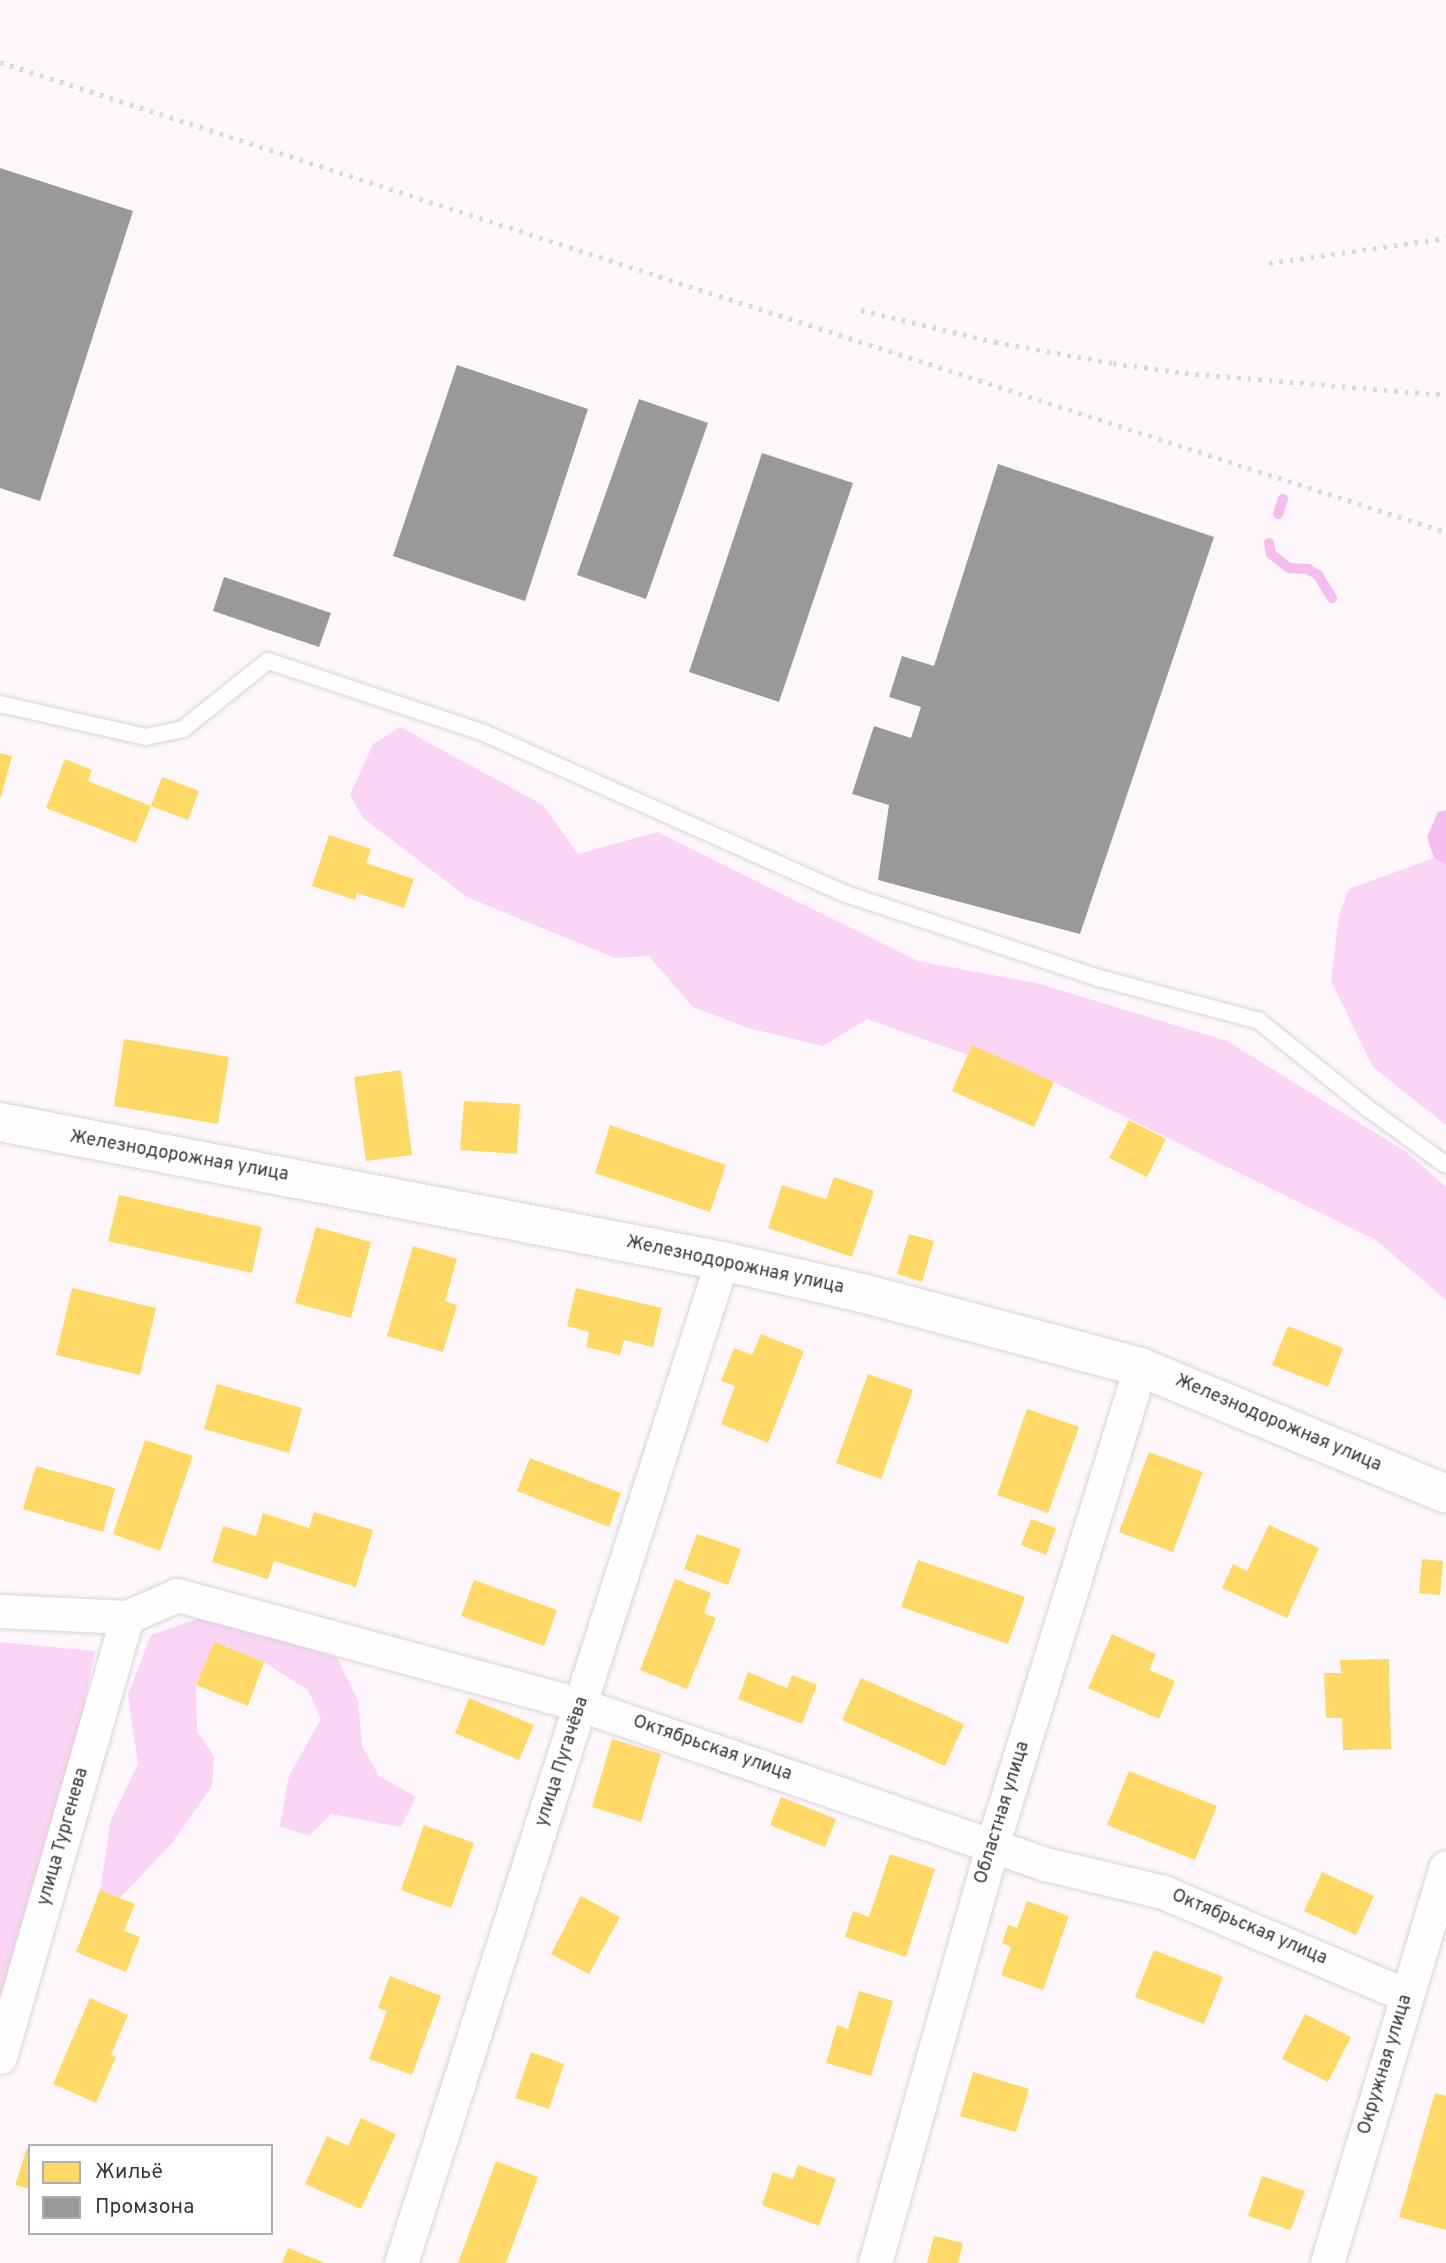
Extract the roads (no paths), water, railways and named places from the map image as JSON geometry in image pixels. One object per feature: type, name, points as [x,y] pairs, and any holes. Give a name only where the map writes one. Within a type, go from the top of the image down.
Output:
[{"type":"street","name":"Железнодорожная улица","points":[[0,1122],[722,1261],[862,1293],[1140,1367],[1446,1494]]},
{"type":"street","name":"улица Пугачёва","points":[[401,2263],[722,1261]]},
{"type":"street","name":"Областная улица","points":[[875,2263],[993,1843],[1140,1367]]},
{"type":"street","name":"Октябрьская улица","points":[[0,1611],[127,1617],[177,1595],[581,1705],[993,1843],[1045,1864],[1163,1892],[1406,1994]]},
{"type":"street","name":"улица Тургенева","points":[[0,2057],[127,1617]]},
{"type":"street","name":"Окружная улица","points":[[1327,2263],[1446,1867]]},
{"type":"lane","points":[[0,704],[146,737],[183,729],[268,661],[484,733],[843,892],[1099,978],[1259,1021],[1366,1107],[1446,1165]]},
{"type":"waterway","points":[[1278,514],[1283,499]]},
{"type":"waterway","points":[[1269,543],[1271,554],[1289,568],[1308,569],[1318,575],[1332,598]]},
{"type":"railway","points":[[0,62],[1446,532]]},
{"type":"railway","points":[[1269,263],[1446,238]]},
{"type":"railway","points":[[861,310],[995,342],[1113,363],[1185,373],[1446,395]]}]
